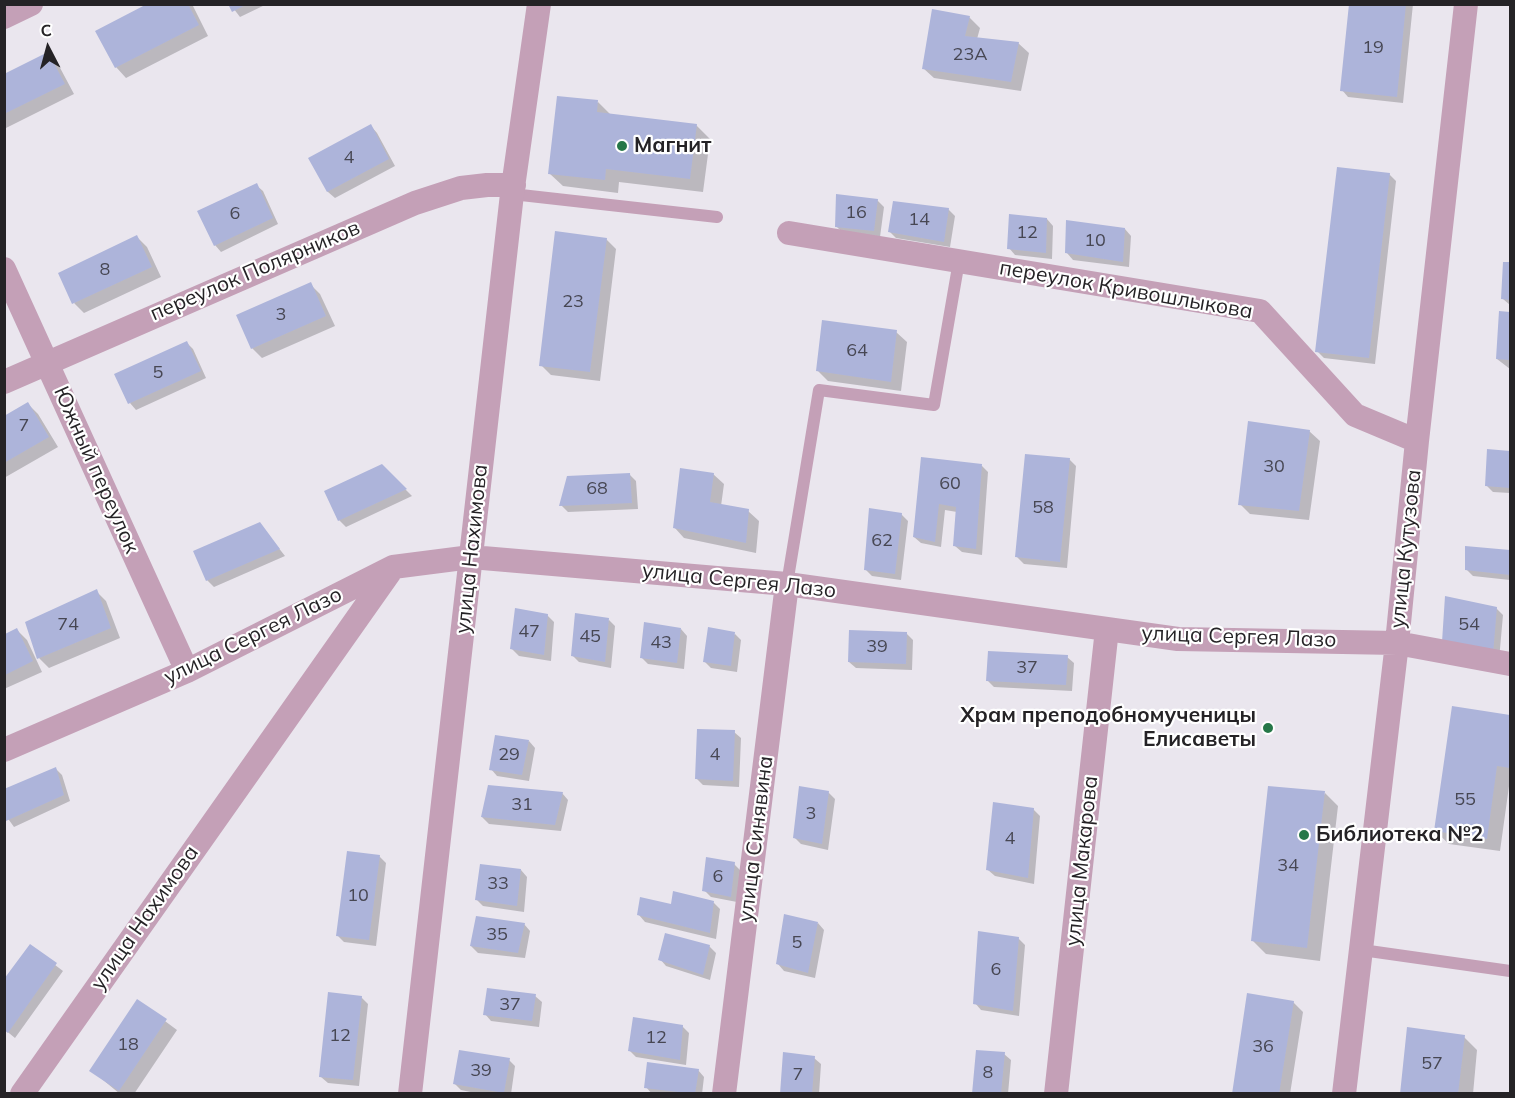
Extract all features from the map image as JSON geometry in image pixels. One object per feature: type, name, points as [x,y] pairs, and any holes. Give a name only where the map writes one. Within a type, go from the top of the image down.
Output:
[{"type":"street","points":[[4,17],[31,4]]},
{"type":"street","name":"улица Нахимова","points":[[410,1094],[513,190],[539,4]]},
{"type":"street","name":"улица Кутузова","points":[[1344,1094],[1397,643],[1417,441],[1466,4]]},
{"type":"street","name":"переулок Полярников","points":[[4,382],[415,203],[461,188],[488,185],[513,190]]},
{"type":"street","name":"переулок Кривошлыкова","points":[[789,233],[1260,311],[1354,415],[1417,441]]},
{"type":"street","name":"Южный переулок","points":[[4,269],[187,671]]},
{"type":"street","name":"улица Сергея Лазо","points":[[4,750],[187,671],[393,567],[471,557],[787,584],[1178,639],[1397,643],[1510,664]]},
{"type":"street","name":"улица Нахимова","points":[[22,1094],[393,567]]},
{"type":"street","name":"улица Синявина","points":[[724,1094],[787,584]]},
{"type":"street","name":"улица Макарова","points":[[1056,1094],[1107,629]]},
{"type":"lane","points":[[513,190],[717,217]]},
{"type":"lane","points":[[787,584],[819,390],[934,405],[959,261]]},
{"type":"lane","points":[[1362,950],[1510,971]]},
{"type":"building","points":[[147,4],[188,4],[199,25],[115,68],[95,31]]},
{"type":"building","points":[[228,4],[247,4],[232,12]]},
{"type":"building","points":[[1349,4],[1406,4],[1397,97],[1340,91]]},
{"type":"building","points":[[932,9],[970,16],[965,36],[1019,42],[1011,82],[922,69]]},
{"type":"building","points":[[48,52],[65,84],[4,114],[4,74]]},
{"type":"building","name":"Магнит","points":[[557,96],[598,100],[597,112],[697,124],[690,179],[606,169],[605,180],[548,174]]},
{"type":"building","points":[[371,124],[389,159],[327,192],[308,158]]},
{"type":"building","points":[[1337,167],[1390,173],[1369,358],[1315,352]]},
{"type":"building","points":[[257,183],[273,218],[214,246],[197,211]]},
{"type":"building","points":[[836,194],[878,199],[874,231],[835,227]]},
{"type":"building","points":[[893,201],[949,208],[944,242],[888,232]]},
{"type":"building","points":[[1009,214],[1047,218],[1046,253],[1007,249]]},
{"type":"building","points":[[1066,220],[1125,228],[1123,262],[1065,253]]},
{"type":"building","points":[[555,231],[607,238],[590,372],[539,366]]},
{"type":"building","points":[[137,235],[152,267],[72,304],[58,273]]},
{"type":"building","points":[[1503,262],[1510,262],[1510,300],[1501,299]]},
{"type":"building","points":[[311,282],[326,316],[251,349],[236,315]]},
{"type":"building","points":[[1499,311],[1510,312],[1510,360],[1496,359]]},
{"type":"building","points":[[822,320],[897,330],[891,382],[816,371]]},
{"type":"building","points":[[187,341],[201,371],[128,404],[114,374]]},
{"type":"building","points":[[28,402],[49,437],[4,463],[4,416]]},
{"type":"building","points":[[1248,421],[1310,430],[1299,511],[1238,505]]},
{"type":"building","points":[[1487,449],[1510,451],[1510,488],[1485,486]]},
{"type":"building","points":[[1025,454],[1070,458],[1060,562],[1015,557]]},
{"type":"building","points":[[921,457],[982,464],[976,549],[953,546],[956,507],[939,504],[935,542],[913,537]]},
{"type":"building","points":[[382,464],[407,489],[338,521],[324,491]]},
{"type":"building","points":[[680,468],[714,473],[710,502],[749,509],[746,543],[673,528]]},
{"type":"building","points":[[630,473],[632,503],[559,506],[567,476]]},
{"type":"building","points":[[869,508],[902,513],[895,574],[864,570]]},
{"type":"building","points":[[260,522],[280,549],[206,581],[193,551]]},
{"type":"building","points":[[1465,546],[1510,550],[1510,575],[1465,570]]},
{"type":"building","points":[[97,589],[111,628],[37,659],[25,622]]},
{"type":"building","points":[[1445,596],[1497,607],[1493,654],[1442,642]]},
{"type":"building","points":[[515,608],[548,614],[544,655],[510,649]]},
{"type":"building","points":[[575,613],[609,618],[605,662],[571,656]]},
{"type":"building","points":[[644,622],[681,628],[677,663],[640,658]]},
{"type":"building","points":[[708,627],[735,632],[731,666],[703,662]]},
{"type":"building","points":[[17,628],[33,661],[5,675],[5,634]]},
{"type":"building","points":[[849,630],[907,632],[906,664],[848,662]]},
{"type":"building","points":[[988,651],[1068,655],[1066,685],[986,681]]},
{"type":"building","points":[[1452,706],[1510,715],[1510,768],[1497,766],[1487,839],[1434,831]]},
{"type":"building","points":[[697,729],[735,730],[733,781],[695,779]]},
{"type":"building","points":[[495,735],[529,740],[522,775],[489,770]]},
{"type":"building","points":[[56,767],[64,795],[6,821],[4,789]]},
{"type":"building","points":[[488,785],[563,792],[555,825],[481,817]]},
{"type":"building","points":[[799,786],[829,791],[822,844],[793,838]]},
{"type":"building","points":[[1268,786],[1325,791],[1307,948],[1251,941]]},
{"type":"building","points":[[993,802],[1034,808],[1028,878],[986,870]]},
{"type":"building","points":[[347,851],[380,855],[369,940],[336,936]]},
{"type":"building","points":[[706,857],[735,862],[731,897],[702,891]]},
{"type":"building","points":[[480,864],[521,869],[517,906],[475,900]]},
{"type":"building","points":[[673,891],[714,901],[710,933],[637,915],[640,897],[671,904]]},
{"type":"building","points":[[784,914],[818,922],[808,973],[776,964]]},
{"type":"building","points":[[476,916],[525,923],[518,953],[470,946]]},
{"type":"building","points":[[978,931],[1019,937],[1013,1011],[973,1004]]},
{"type":"building","points":[[665,933],[710,945],[703,975],[658,960]]},
{"type":"building","points":[[30,944],[57,963],[8,1033],[4,1030],[4,979]]},
{"type":"building","points":[[487,988],[536,994],[532,1021],[483,1015]]},
{"type":"building","points":[[328,992],[362,996],[353,1080],[319,1077]]},
{"type":"building","points":[[1247,993],[1294,1001],[1279,1094],[1232,1094]]},
{"type":"building","points":[[137,999],[167,1019],[119,1091],[89,1071]]},
{"type":"building","points":[[633,1017],[683,1025],[680,1060],[628,1051]]},
{"type":"building","points":[[1407,1027],[1465,1035],[1458,1094],[1400,1094]]},
{"type":"building","points":[[459,1050],[510,1058],[504,1093],[453,1084]]},
{"type":"building","points":[[976,1050],[1005,1052],[1001,1094],[972,1094]]},
{"type":"building","points":[[783,1052],[815,1056],[812,1094],[780,1094]]},
{"type":"building","points":[[647,1062],[699,1069],[695,1094],[644,1088]]},
{"type":"place","name":"Магнит","points":[[622,146]]},
{"type":"place","name":"Храм преподобномученицы Елисаветы","points":[[1268,728]]},
{"type":"place","name":"Библиотека №2","points":[[1304,835]]}]
